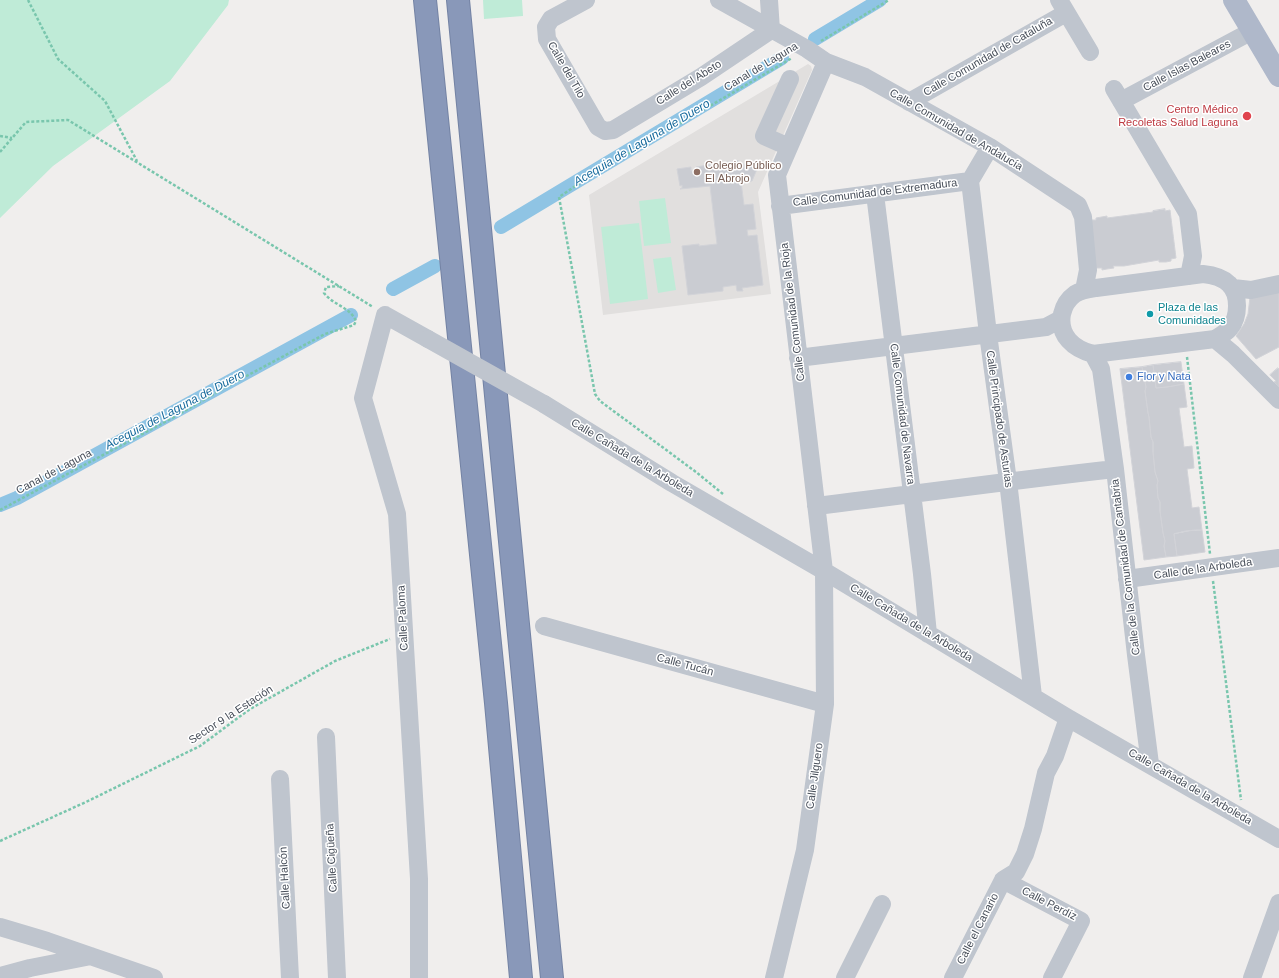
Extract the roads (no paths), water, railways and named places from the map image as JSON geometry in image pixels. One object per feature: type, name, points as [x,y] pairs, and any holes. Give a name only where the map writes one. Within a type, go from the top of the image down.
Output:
[{"type":"highway","points":[[425,0],[470,437],[521,978]]},
{"type":"highway","points":[[458,0],[552,978]]},
{"type":"main road","points":[[1234,0],[1279,76]]},
{"type":"street","name":"Calle del Tilo","points":[[586,0],[551,19],[546,27],[547,39],[598,127],[605,131]]},
{"type":"street","name":"Calle Comunidad de Andalucía","points":[[719,0],[807,49],[826,62],[865,77],[990,147],[1078,204],[1083,217],[1090,289]]},
{"type":"street","points":[[770,0],[772,30]]},
{"type":"street","points":[[1062,6],[1090,52]]},
{"type":"street","name":"Calle Comunidad de Cataluña","points":[[909,102],[1062,6]]},
{"type":"street","name":"Calle del Abeto","points":[[605,131],[613,130],[694,81],[772,30]]},
{"type":"street","name":"Calle Islas Baleares","points":[[1196,275],[1188,214],[1117,95],[1252,31]]},
{"type":"street","name":"Calle Comunidad de la Rioja","points":[[824,571],[777,175],[826,62]]},
{"type":"street","points":[[789,147],[764,136],[790,79]]},
{"type":"street","points":[[970,181],[990,147]]},
{"type":"street","name":"Calle Comunidad de Extremadura","points":[[780,206],[970,181]]},
{"type":"street","name":"Calle Principado de Asturias","points":[[970,181],[988,334],[1008,481],[1033,696]]},
{"type":"street","name":"Calle Comunidad de Navarra","points":[[874,194],[922,574],[928,634]]},
{"type":"street","points":[[1196,275],[1211,275],[1221,278],[1229,284],[1235,295],[1237,308],[1231,327],[1220,336],[1100,359],[1082,351],[1070,342],[1057,326],[1066,301],[1076,293],[1090,289],[1196,275]]},
{"type":"street","points":[[1235,295],[1279,284]]},
{"type":"street","name":"Calle Cañada de la Arboleda","points":[[385,315],[544,404],[672,483],[824,571],[1068,718],[1279,839]]},
{"type":"street","name":"Calle Paloma","points":[[385,315],[363,398],[397,514],[419,879],[419,978]]},
{"type":"street","points":[[798,358],[1057,326]]},
{"type":"street","points":[[1220,336],[1233,354],[1279,400]]},
{"type":"street","name":"Calle de la Comunidad de Cantabria","points":[[1100,359],[1115,469],[1150,764]]},
{"type":"street","points":[[816,506],[912,495],[1008,481],[1115,469]]},
{"type":"street","name":"Calle de la Arboleda","points":[[1128,579],[1212,568],[1278,563]]},
{"type":"street","name":"Calle Jilguero","points":[[774,978],[805,850],[825,704],[824,571]]},
{"type":"street","name":"Calle Tucán","points":[[544,626],[825,704]]},
{"type":"street","points":[[1003,880],[1016,872],[1025,854],[1033,830],[1046,773],[1055,756],[1068,718]]},
{"type":"street","name":"Calle Cigüeña","points":[[326,737],[337,978]]},
{"type":"street","name":"Calle Halcón","points":[[280,779],[290,978]]},
{"type":"street","name":"Calle el Canario","points":[[953,978],[1003,880]]},
{"type":"street","name":"Calle Perdíz","points":[[1003,880],[1081,921],[1052,978]]},
{"type":"street","points":[[1252,978],[1279,903]]},
{"type":"street","points":[[845,978],[882,904]]},
{"type":"street","points":[[0,927],[47,941],[154,978]]},
{"type":"street","points":[[0,976],[30,968],[91,956]]},
{"type":"waterway","name":"Acequia de Laguna de Duero","points":[[815,39],[880,0]]},
{"type":"waterway","name":"Acequia de Laguna de Duero","points":[[501,227],[782,58]]},
{"type":"waterway","name":"Acequia de Laguna de Duero","points":[[393,289],[435,266]]},
{"type":"waterway","name":"Acequia de Laguna de Duero","points":[[0,505],[17,498],[351,315]]},
{"type":"place","name":"Centro Médico Recoletas Salud Laguna","points":[[1247,116]]},
{"type":"place","name":"Colegio Público El Abrojo","points":[[697,172]]},
{"type":"place","name":"Plaza de las Comunidades","points":[[1150,314]]},
{"type":"place","name":"Flor y Nata","points":[[1129,377]]}]
